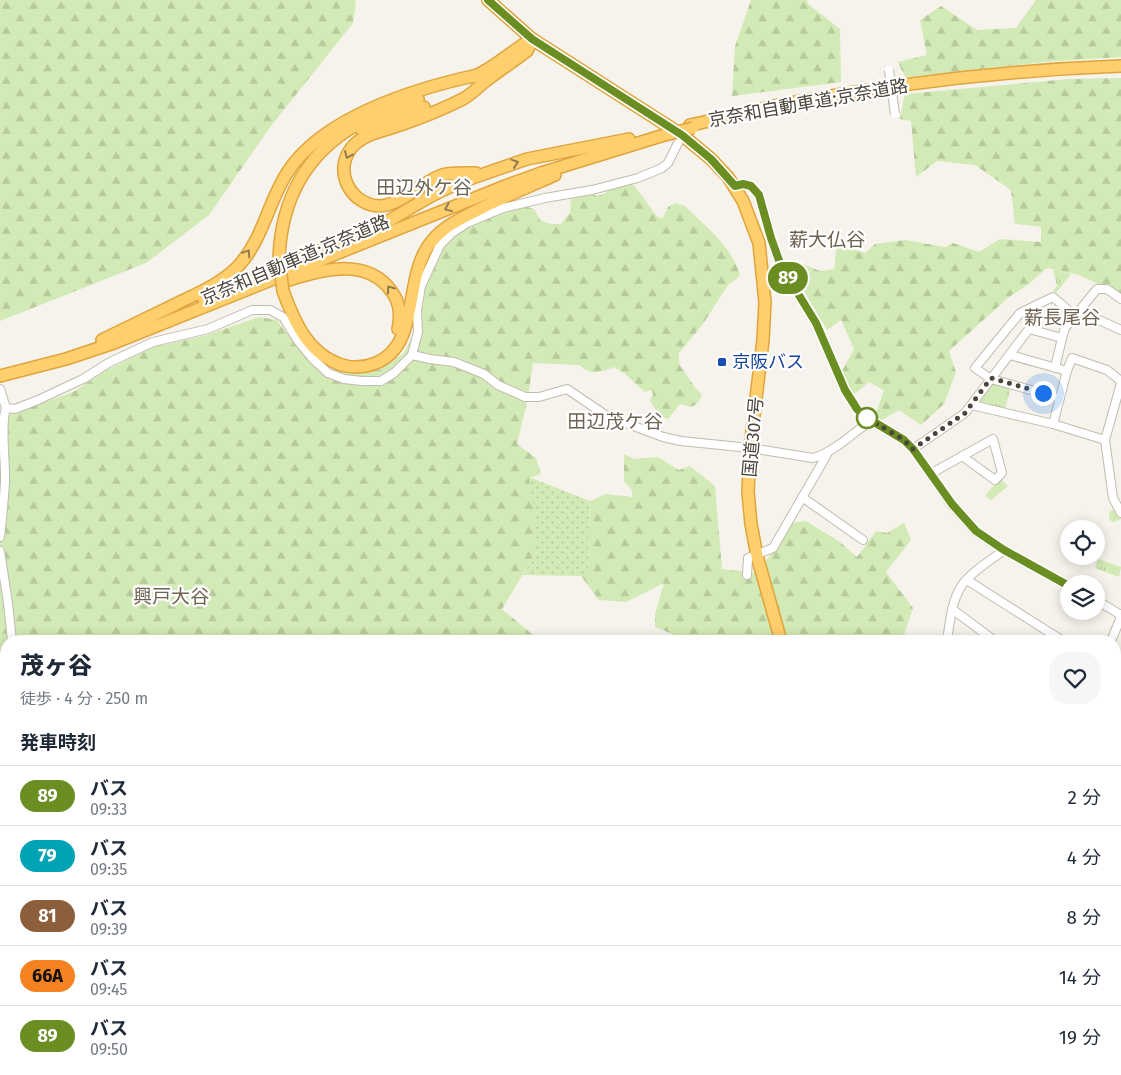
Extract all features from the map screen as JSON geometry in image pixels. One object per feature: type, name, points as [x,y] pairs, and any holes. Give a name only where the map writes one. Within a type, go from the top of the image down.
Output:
[{"type":"highway","name":"国道307号","points":[[488,0],[532,39],[682,135],[711,159],[735,186],[743,201],[758,243],[765,302],[763,340],[750,448],[748,492],[756,554],[779,635]]},
{"type":"highway","points":[[488,172],[444,174],[426,182],[398,201],[380,206],[370,205],[357,199],[350,190],[344,171],[348,152],[360,140],[465,98],[483,77],[520,46],[532,39]]},
{"type":"highway","name":"京奈和自動車道;京奈道路","points":[[0,371],[102,340],[180,310],[390,220],[445,189],[527,159],[660,134],[790,103],[976,76],[1121,68]]},
{"type":"highway","points":[[483,77],[401,117],[356,131],[334,147],[314,168],[297,196],[288,221],[282,258],[286,272],[286,290],[300,330],[306,341],[321,355],[347,366],[364,366],[381,361],[396,348],[403,336],[419,261],[432,240],[443,230],[514,193],[581,164],[643,142]]},
{"type":"highway","points":[[102,340],[208,288],[240,264],[260,230],[288,171],[302,155],[332,129],[389,101],[444,82],[483,77]]},
{"type":"highway","name":"京奈和自動車道;京奈道路","points":[[0,376],[66,359],[114,343],[505,186],[643,142],[660,134]]},
{"type":"highway","points":[[114,343],[212,310],[276,284],[312,272],[347,268],[371,273],[387,284],[395,296],[400,311],[397,333],[382,353],[374,358],[358,362],[340,359],[321,347],[310,335],[286,290]]},
{"type":"street","points":[[888,67],[895,114]]},
{"type":"street","points":[[6,408],[14,409],[38,400],[83,379],[110,362],[153,342],[208,329],[252,310],[270,310],[283,317],[298,341],[328,373],[344,379],[381,381],[394,373],[412,355],[418,332],[417,310],[421,286],[440,245],[452,232],[467,223],[503,208],[592,190],[638,178],[662,168],[668,163],[682,135]]},
{"type":"street","points":[[735,186],[743,184],[751,186],[759,195],[781,266],[816,323],[845,390],[857,409],[904,440],[913,449],[952,504],[976,531],[1004,550],[1060,581]]},
{"type":"street","points":[[1054,368],[1065,328],[1097,289],[1107,289],[1121,299]]},
{"type":"street","points":[[1060,398],[991,378],[975,368],[1020,313],[1053,296],[1077,314],[1121,330]]},
{"type":"street","points":[[913,449],[947,427],[972,405],[1029,329],[1062,338]]},
{"type":"street","points":[[412,355],[454,362],[484,374],[498,385],[525,397],[539,397],[567,389],[607,416],[663,437],[681,441],[750,448],[812,458],[828,452],[871,420]]},
{"type":"street","points":[[1010,355],[1067,371]]},
{"type":"street","points":[[1053,424],[1072,358],[1108,370],[1121,382],[1118,401],[1105,440],[1113,498],[1121,513]]},
{"type":"street","points":[[0,390],[6,408],[4,413],[5,483],[0,537]]},
{"type":"street","points":[[972,405],[1053,424],[1105,440]]},
{"type":"street","points":[[930,474],[962,456],[993,439],[1002,473],[995,480],[962,456]]},
{"type":"street","points":[[747,575],[748,558],[772,548],[828,452]]},
{"type":"street","points":[[802,497],[863,540]]},
{"type":"street","points":[[948,635],[952,609],[963,585],[971,576],[1004,550]]},
{"type":"street","points":[[0,551],[11,635]]},
{"type":"street","points":[[967,580],[1050,635]]},
{"type":"street","points":[[1105,606],[1121,616],[1113,635]]},
{"type":"street","points":[[952,609],[987,635]]},
{"type":"green space","points":[[0,0],[356,1],[353,23],[271,126],[209,215],[146,263],[0,321]]},
{"type":"green space","points":[[751,0],[807,0],[808,4],[840,29],[841,82],[732,96],[735,46]]},
{"type":"green space","points":[[1036,0],[1121,0],[1121,57],[1056,61],[905,77],[898,62],[927,55],[920,20],[941,6],[977,30],[1016,28]]},
{"type":"green space","points":[[1121,78],[1121,295],[1079,275],[1047,268],[1029,284],[1009,297],[949,351],[956,372],[944,404],[921,425],[899,410],[882,420],[875,416],[884,390],[869,382],[853,395],[842,371],[854,349],[841,320],[827,330],[790,267],[801,263],[820,271],[834,269],[837,244],[865,253],[875,244],[905,240],[945,247],[953,243],[979,252],[1000,239],[1041,242],[1041,227],[1015,224],[1011,190],[975,165],[937,161],[916,177],[911,121],[900,119],[905,94],[1069,79]]},
{"type":"green space","points":[[631,183],[658,217],[663,218],[668,207],[675,203],[685,206],[725,246],[740,276],[728,285],[703,324],[679,353],[679,364],[696,389],[702,394],[698,402],[691,407],[680,404],[668,419],[660,414],[651,403],[652,390],[645,392],[614,367],[592,372],[579,365],[533,363],[528,398],[517,444],[536,458],[541,474],[529,478],[535,516],[536,553],[502,609],[533,635],[0,635],[0,418],[73,392],[105,371],[153,347],[207,335],[259,317],[277,320],[299,350],[323,369],[379,370],[404,353],[416,329],[426,277],[436,256],[452,236],[479,221],[524,206],[534,209],[541,221],[561,224],[570,213],[571,196],[587,190],[597,196],[604,194],[609,189]]},
{"type":"green space","points":[[1053,269],[1071,274],[1056,293],[1053,291],[1057,286]]},
{"type":"green space","points":[[993,383],[1011,387],[1005,409],[982,403],[980,400]]},
{"type":"green space","points":[[624,454],[634,459],[658,457],[679,470],[690,466],[715,486],[722,569],[754,573],[769,557],[792,523],[806,521],[840,542],[857,557],[876,531],[887,533],[904,523],[911,540],[886,572],[913,608],[904,635],[675,635],[655,627],[655,614],[664,583],[626,602],[599,600],[581,576],[588,571],[590,501],[606,494],[632,497],[632,490],[624,482]]},
{"type":"green space","points":[[529,477],[590,501],[588,571],[581,576],[523,575],[536,553]]},
{"type":"green space","points":[[1000,478],[1008,486],[991,500],[985,496]]},
{"type":"green space","points":[[1117,508],[1121,519],[1114,522],[1109,520],[1110,511]]},
{"type":"green space","points":[[1105,561],[1121,567],[1119,577],[1095,568],[1096,565],[1105,565]]},
{"type":"bus line","name":"89","points":[[488,0],[532,39],[682,135],[711,159],[735,186],[743,184],[751,186],[759,195],[781,266],[816,323],[845,390],[857,409],[864,416],[904,440],[913,449],[952,504],[976,531],[1004,550],[1060,581]]},
{"type":"place","name":"京阪バス","points":[[722,362]]},
{"type":"district","name":"田辺外ケ谷","points":[[424,187]]},
{"type":"district","name":"薪大仏谷","points":[[827,239]]},
{"type":"district","name":"薪長尾谷","points":[[1062,317]]},
{"type":"district","name":"田辺茂ケ谷","points":[[615,421]]},
{"type":"district","name":"興戸大谷","points":[[171,596]]},
{"type":"route","points":[[867,418],[864,416],[904,440],[913,449],[965,413],[991,378],[1043,393]]}]
